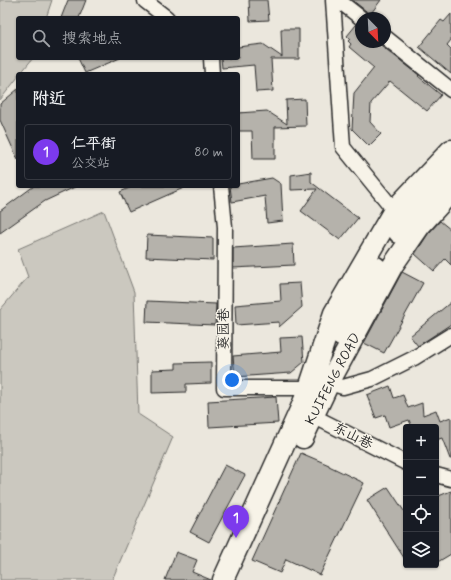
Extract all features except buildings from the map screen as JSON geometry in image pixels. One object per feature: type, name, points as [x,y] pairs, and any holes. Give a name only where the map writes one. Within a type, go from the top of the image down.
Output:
[{"type":"main road","name":"KUIFENG ROAD","points":[[238,580],[307,413],[309,388],[334,313],[394,210],[451,150]]},
{"type":"main road","points":[[307,413],[354,308],[380,260],[415,210],[451,171]]},
{"type":"main road","name":"KUIFENG ROAD","points":[[223,580],[307,413],[329,383],[393,265],[420,226],[451,192]]},
{"type":"street","points":[[146,0],[145,1],[164,16]]},
{"type":"street","points":[[333,0],[343,147],[394,210]]},
{"type":"street","points":[[338,0],[355,13]]},
{"type":"street","points":[[391,42],[451,90]]},
{"type":"street","points":[[210,60],[212,72]]},
{"type":"street","name":"葵园巷","points":[[221,188],[225,228],[224,388],[309,388]]},
{"type":"street","points":[[329,383],[343,387],[372,379],[414,358],[451,335]]},
{"type":"street","name":"东山巷","points":[[307,413],[403,461]]},
{"type":"street","points":[[439,476],[451,479]]},
{"type":"shaded area","points":[[0,0],[52,0],[47,16],[16,16],[16,60],[31,60],[22,72],[16,72],[16,80],[0,100]]},
{"type":"shaded area","points":[[104,211],[134,292],[138,414],[173,437],[112,580],[0,580],[0,310],[28,277],[18,249]]},
{"type":"place","name":"仁平街","points":[[236,538]]}]
